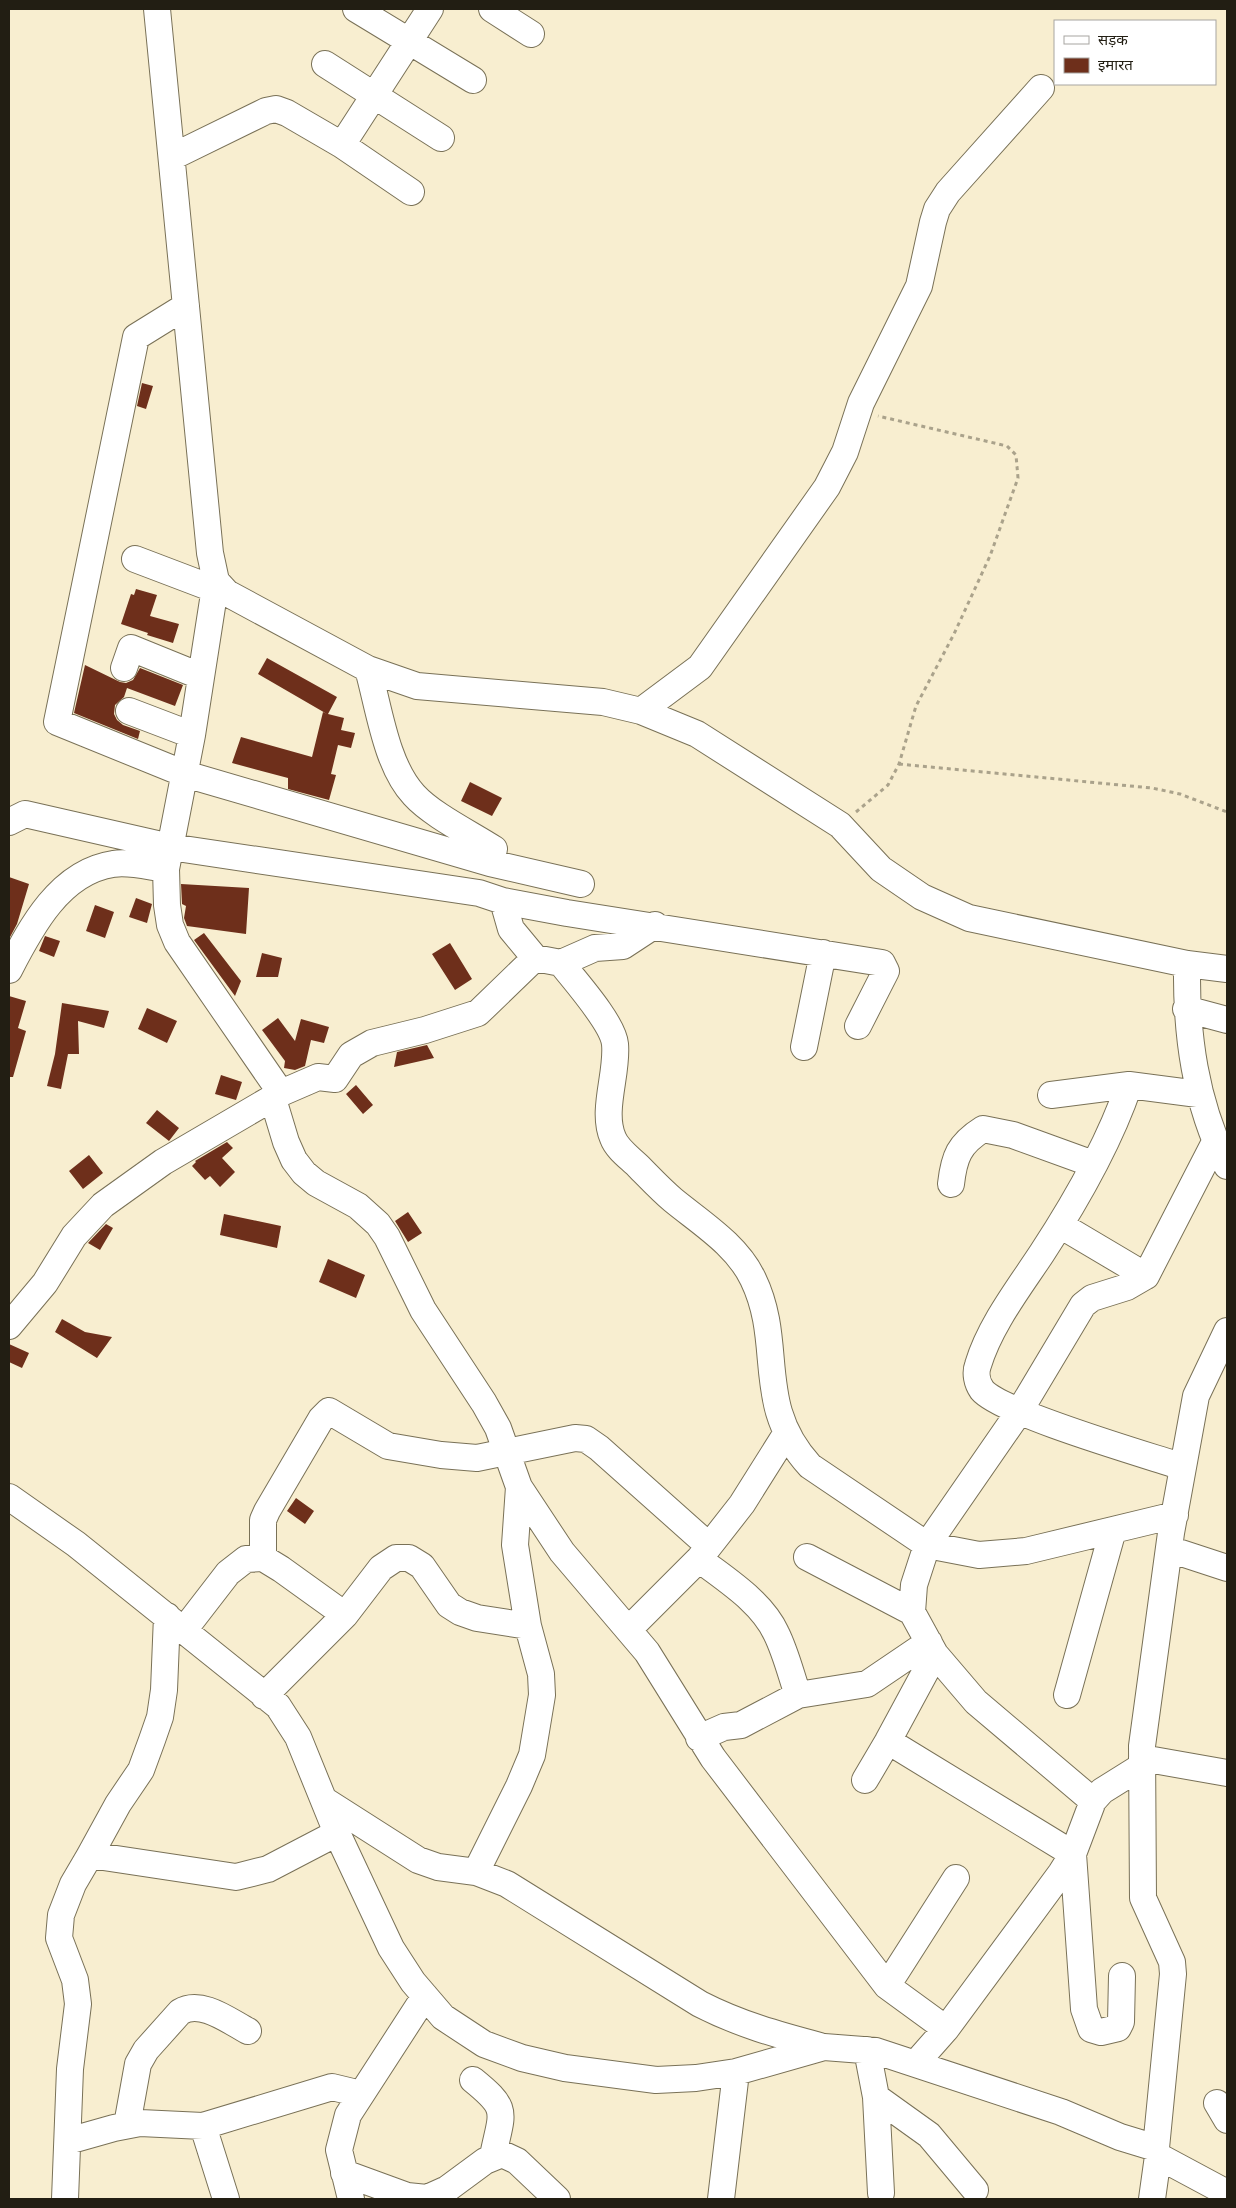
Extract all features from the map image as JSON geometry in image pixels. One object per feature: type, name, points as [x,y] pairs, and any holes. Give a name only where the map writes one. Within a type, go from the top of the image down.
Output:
[{"type":"street","points":[[157,9],[210,553],[215,585],[192,735],[168,858],[167,906],[170,925],[177,942],[277,1096],[294,1160],[316,1184],[358,1206],[378,1224],[387,1237],[423,1310],[484,1403],[507,1451],[519,1487],[562,1552],[629,1629],[660,1672],[699,1738],[887,1986],[946,2029]]},
{"type":"street","points":[[356,9],[473,80]]},
{"type":"street","points":[[342,145],[430,9]]},
{"type":"street","points":[[492,9],[531,34]]},
{"type":"street","points":[[326,64],[441,138]]},
{"type":"street","points":[[641,711],[700,667],[827,487],[845,452],[857,412],[919,286],[937,209],[948,192],[1041,88]]},
{"type":"street","points":[[172,156],[266,111],[276,109],[287,113],[342,145],[411,192]]},
{"type":"street","points":[[186,306],[136,337],[57,722],[185,774],[492,856],[581,884]]},
{"type":"street","points":[[135,559],[215,585],[236,600],[368,669],[417,686],[603,702],[641,711],[697,734],[840,825],[881,869],[922,897],[969,918],[1187,964],[1227,969]]},
{"type":"street","points":[[124,668],[130,648],[200,676]]},
{"type":"street","points":[[368,669],[399,775],[414,796],[492,856]]},
{"type":"street","points":[[128,711],[192,735]]},
{"type":"street","points":[[9,822],[25,814],[168,858],[478,893],[503,901],[567,913],[655,925],[882,963],[886,970],[858,1026]]},
{"type":"street","points":[[478,893],[492,856]]},
{"type":"street","points":[[9,970],[26,935],[56,895],[85,872],[114,863],[168,858]]},
{"type":"street","points":[[503,901],[511,929],[535,958],[561,963],[595,948],[623,946],[655,925]]},
{"type":"street","points":[[804,1047],[824,953]]},
{"type":"street","points":[[9,1326],[45,1283],[74,1236],[104,1205],[163,1162],[277,1096],[318,1077],[335,1079],[351,1055],[372,1043],[425,1030],[478,1012],[535,958]]},
{"type":"street","points":[[561,963],[609,1027],[615,1044],[609,1111],[613,1139],[671,1198],[717,1235],[739,1258],[753,1278],[764,1307],[778,1414],[795,1450],[810,1466],[927,1545],[978,1556],[1026,1551],[1174,1515]]},
{"type":"street","points":[[1187,964],[1186,1009],[1198,1094],[1215,1142],[1227,1166]]},
{"type":"street","points":[[1186,1009],[1227,1020]]},
{"type":"street","points":[[1051,1095],[1129,1085],[1198,1094]]},
{"type":"street","points":[[1129,1085],[1119,1114],[1060,1225],[995,1326],[977,1366],[977,1382],[983,1392],[1019,1412],[1183,1467]]},
{"type":"street","points":[[951,1184],[954,1162],[967,1139],[983,1129],[1013,1135],[1093,1164]]},
{"type":"street","points":[[1093,1801],[976,1702],[932,1648],[912,1612],[914,1585],[927,1545],[1019,1412],[1083,1305],[1092,1298],[1127,1287],[1146,1276],[1215,1142]]},
{"type":"street","points":[[1060,1225],[1146,1276]]},
{"type":"street","points":[[1152,2199],[1174,1974],[1172,1962],[1143,1898],[1142,1762],[1174,1515],[1196,1396],[1227,1332]]},
{"type":"street","points":[[263,1558],[263,1520],[320,1419],[329,1411],[388,1446],[441,1455],[477,1458],[575,1438],[586,1440],[599,1448],[704,1552],[768,1621],[780,1643],[798,1695]]},
{"type":"street","points":[[629,1629],[704,1552],[742,1504],[786,1434]]},
{"type":"street","points":[[476,1872],[520,1786],[532,1755],[542,1695],[541,1674],[528,1626],[515,1545],[519,1487]]},
{"type":"street","points":[[9,1497],[76,1544],[278,1706],[289,1721],[391,1948],[413,1982],[443,2017],[484,2044],[522,2058],[565,2068],[656,2080],[696,2078],[736,2072],[824,2047]]},
{"type":"street","points":[[1067,1695],[1113,1530]]},
{"type":"street","points":[[1169,1549],[1227,1568]]},
{"type":"street","points":[[807,1557],[912,1612]]},
{"type":"street","points":[[65,2199],[70,2069],[78,1998],[74,1980],[59,1938],[59,1928],[66,1901],[118,1804],[141,1770],[160,1717],[176,1623],[228,1573],[246,1559],[263,1558],[345,1615]]},
{"type":"street","points":[[264,1696],[345,1615],[381,1568],[396,1558],[409,1558],[422,1566],[449,1605],[460,1612],[478,1618],[528,1626]]},
{"type":"street","points":[[699,1738],[724,1727],[741,1725],[798,1695],[867,1684],[932,1648]]},
{"type":"street","points":[[865,1780],[888,1741],[932,1648]]},
{"type":"street","points":[[888,1741],[1073,1854]]},
{"type":"street","points":[[916,2063],[946,2029],[1073,1854],[1093,1801],[1102,1791],[1142,1762],[1227,1772]]},
{"type":"street","points":[[324,1800],[418,1860],[438,1868],[476,1872],[507,1884],[700,2004],[724,2016],[753,2028],[824,2047],[868,2050],[916,2063],[1061,2112],[1157,2152],[1227,2193]]},
{"type":"street","points":[[90,1855],[236,1877],[268,1869],[338,1833]]},
{"type":"street","points":[[1073,1854],[1084,2009],[1090,2029],[1101,2032],[1118,2028],[1121,2022],[1122,1976]]},
{"type":"street","points":[[887,1986],[956,1878]]},
{"type":"street","points":[[351,2199],[339,2150],[341,2132],[348,2115],[425,1996]]},
{"type":"street","points":[[127,2125],[138,2064],[146,2050],[180,2012],[186,2008],[206,2010],[248,2031]]},
{"type":"street","points":[[868,2050],[876,2097],[882,2193]]},
{"type":"street","points":[[721,2199],[736,2072]]},
{"type":"street","points":[[473,2080],[495,2098],[500,2106],[501,2117],[493,2156]]},
{"type":"street","points":[[68,2141],[127,2125],[203,2126],[332,2087],[361,2094]]},
{"type":"street","points":[[876,2097],[929,2135],[975,2190]]},
{"type":"street","points":[[203,2126],[226,2199]]},
{"type":"street","points":[[344,2173],[407,2196],[427,2198],[447,2189],[493,2156],[502,2154],[517,2161],[557,2199]]},
{"type":"path","points":[[840,825],[888,784],[899,764],[916,706],[954,634],[990,556],[1018,478],[1016,455],[1007,446],[857,412]]},
{"type":"path","points":[[899,764],[1152,788],[1180,794],[1227,812]]},
{"type":"building","points":[[142,383],[153,386],[146,409],[137,406]]},
{"type":"building","points":[[136,589],[157,595],[150,616],[179,624],[173,643],[121,624],[131,594],[134,595]]},
{"type":"building","points":[[267,658],[337,697],[328,714],[344,718],[341,730],[355,733],[351,748],[338,745],[331,774],[336,775],[329,800],[288,789],[288,778],[232,763],[241,737],[312,757],[323,712],[327,714],[258,674]]},
{"type":"building","points":[[85,665],[120,682],[126,683],[133,680],[140,668],[183,685],[175,706],[127,688],[124,697],[115,705],[114,714],[123,725],[140,731],[138,739],[74,713]]},
{"type":"building","points":[[470,782],[502,798],[492,816],[461,801]]},
{"type":"building","points":[[9,877],[29,884],[17,924],[9,939]]},
{"type":"building","points":[[181,884],[249,888],[246,934],[187,926],[184,918],[186,906],[182,904]]},
{"type":"building","points":[[136,898],[152,904],[147,923],[129,917]]},
{"type":"building","points":[[95,905],[114,912],[105,938],[86,931]]},
{"type":"building","points":[[204,933],[241,981],[235,996],[194,940]]},
{"type":"building","points":[[45,936],[60,941],[54,957],[39,951]]},
{"type":"building","points":[[450,943],[472,979],[455,990],[432,954]]},
{"type":"building","points":[[262,953],[282,958],[278,977],[256,977]]},
{"type":"building","points":[[9,996],[26,1001],[18,1028],[26,1031],[13,1077],[9,1077]]},
{"type":"building","points":[[62,1003],[109,1011],[104,1028],[78,1021],[79,1054],[68,1054],[61,1089],[47,1086],[55,1054]]},
{"type":"building","points":[[147,1008],[177,1021],[167,1043],[138,1029]]},
{"type":"building","points":[[278,1018],[295,1041],[301,1019],[329,1027],[324,1043],[311,1040],[305,1066],[295,1070],[284,1068],[285,1061],[262,1030]]},
{"type":"building","points":[[427,1045],[434,1058],[394,1067],[397,1052]]},
{"type":"building","points":[[221,1075],[242,1082],[236,1100],[215,1094]]},
{"type":"building","points":[[356,1085],[373,1105],[363,1114],[346,1094]]},
{"type":"building","points":[[157,1110],[179,1128],[169,1141],[146,1123]]},
{"type":"building","points":[[227,1142],[233,1148],[222,1158],[235,1172],[220,1187],[210,1176],[205,1180],[192,1166],[195,1161]]},
{"type":"building","points":[[89,1155],[103,1173],[83,1189],[69,1171]]},
{"type":"building","points":[[408,1212],[422,1233],[408,1242],[395,1221]]},
{"type":"building","points":[[224,1214],[281,1226],[277,1248],[220,1235]]},
{"type":"building","points":[[106,1224],[113,1228],[100,1250],[88,1243]]},
{"type":"building","points":[[328,1259],[365,1275],[356,1298],[319,1282]]},
{"type":"building","points":[[62,1319],[85,1332],[112,1337],[97,1358],[55,1332]]},
{"type":"building","points":[[9,1344],[29,1353],[22,1368],[9,1362]]},
{"type":"building","points":[[296,1498],[314,1511],[305,1524],[287,1511]]}]
